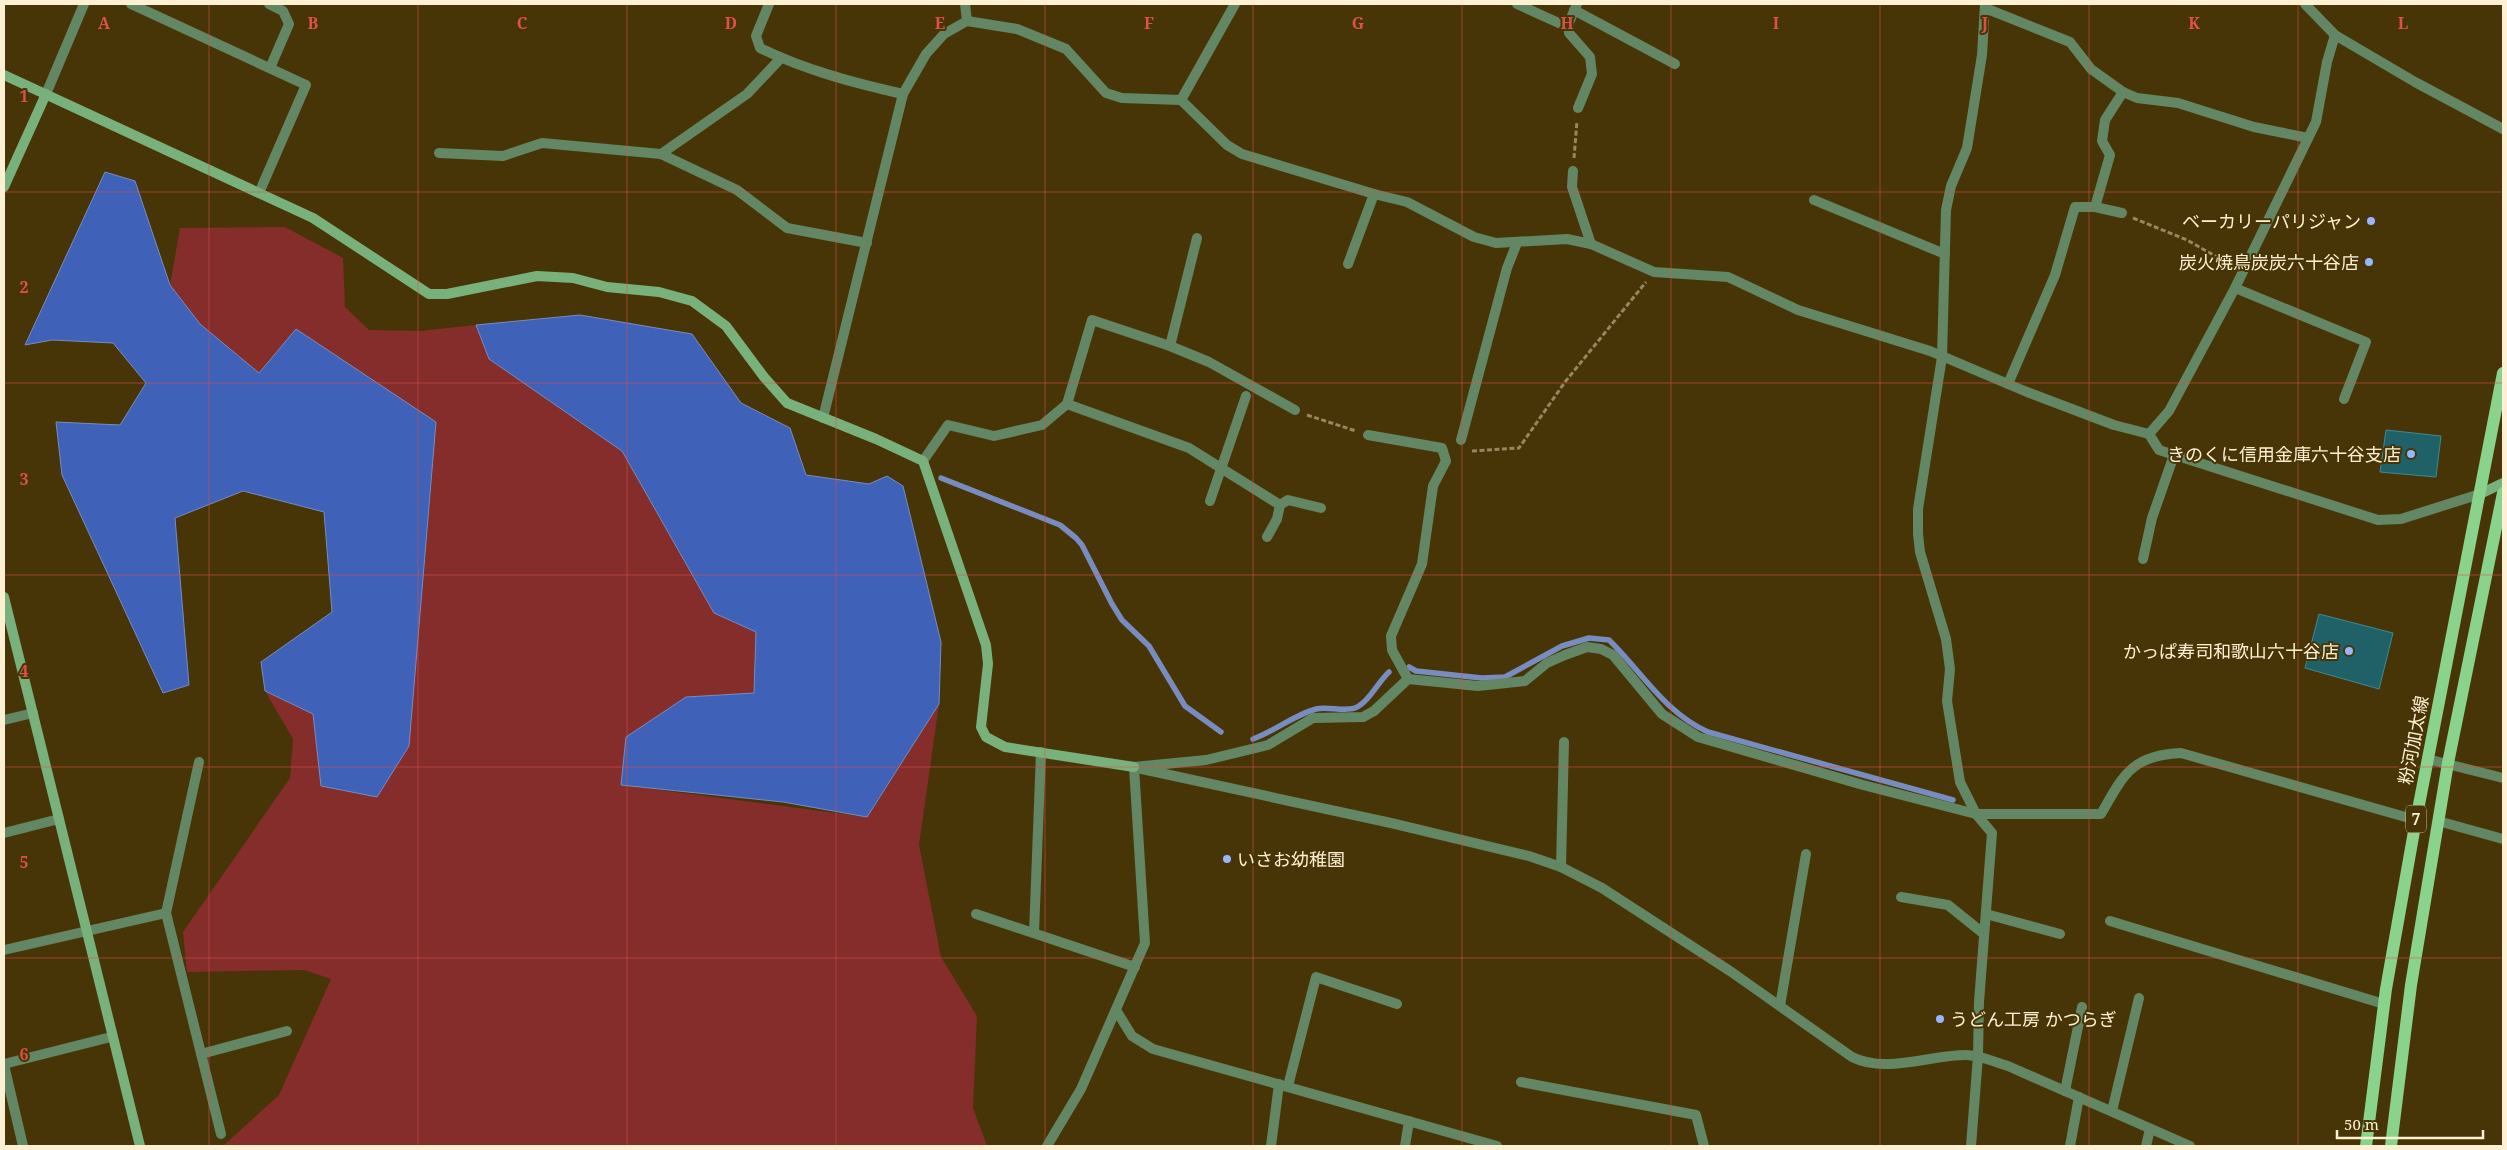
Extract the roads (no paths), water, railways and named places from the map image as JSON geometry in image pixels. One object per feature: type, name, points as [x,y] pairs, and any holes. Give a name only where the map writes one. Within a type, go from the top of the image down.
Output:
[{"type":"main road","name":"粉河加太線","points":[[2366,1146],[2384,1004],[2416,820],[2503,373]]},
{"type":"main road","name":"7","points":[[2391,1146],[2412,985],[2438,821],[2503,493]]},
{"type":"street","points":[[4,187],[84,4]]},
{"type":"street","points":[[131,4],[306,85],[259,193]]},
{"type":"street","points":[[268,4],[283,11],[289,24],[270,68]]},
{"type":"street","points":[[769,4],[756,36],[760,48],[781,58],[858,84],[903,94]]},
{"type":"street","points":[[965,4],[968,21]]},
{"type":"street","points":[[1181,100],[1235,4]]},
{"type":"street","points":[[1516,4],[1561,24],[1568,25]]},
{"type":"street","points":[[2305,4],[2335,35],[2415,82],[2503,129]]},
{"type":"street","points":[[1971,1146],[1978,1056],[1979,1002],[1992,833],[1976,814],[1960,782],[1947,701],[1950,669],[1946,639],[1920,552],[1918,508],[1942,357],[1946,210],[1951,186],[1968,148],[1982,55],[1985,6],[2070,42],[2091,69],[2123,92],[2137,98],[2178,102],[2254,127],[2308,138]]},
{"type":"street","points":[[1578,108],[1592,74],[1590,57],[1569,33],[1568,25],[1576,7],[1675,64]]},
{"type":"street","points":[[823,418],[903,94],[926,54],[944,34],[968,21],[1017,29],[1066,49],[1106,93],[1122,98],[1181,100],[1227,145],[1242,154],[1374,194],[1407,202],[1474,237],[1496,242],[1517,243],[1567,239],[1592,244],[1654,272],[1728,277],[1798,310],[1930,350],[1942,357],[2008,384],[2114,425],[2149,434],[2159,450],[2378,520],[2401,519],[2480,494],[2503,483]]},
{"type":"street","points":[[2149,434],[2169,411],[2235,288],[2308,138],[2320,108],[2327,62],[2335,35]]},
{"type":"street","points":[[661,154],[747,94],[781,58]]},
{"type":"street","points":[[4,75],[314,218],[429,294],[446,294],[537,276],[573,278],[608,287],[659,292],[692,301],[726,326],[764,377],[787,403],[876,439],[923,461],[986,645],[988,664],[981,727],[986,737],[1005,747],[1134,767],[1390,823],[1529,856],[1561,866],[1602,888],[1780,1006],[1852,1057],[1864,1063],[1884,1064],[1936,1056],[1978,1056],[2008,1066],[2189,1146]]},
{"type":"street","points":[[2095,207],[2110,155],[2102,141],[2105,120],[2123,92]]},
{"type":"street","points":[[439,153],[503,156],[542,143],[661,154],[737,190],[787,228],[866,243]]},
{"type":"street","points":[[1574,171],[1572,187],[1592,244]]},
{"type":"street","points":[[1348,264],[1374,194]]},
{"type":"street","points":[[1814,200],[1945,254]]},
{"type":"street","points":[[2008,384],[2055,275],[2075,207],[2095,207],[2122,213]]},
{"type":"street","points":[[1170,346],[1197,238]]},
{"type":"street","points":[[1462,440],[1507,268],[1517,243]]},
{"type":"street","points":[[2235,288],[2366,342],[2344,399]]},
{"type":"street","points":[[923,461],[948,424],[994,436],[1042,425],[1067,404],[1092,320],[1170,346],[1209,362],[1295,410]]},
{"type":"street","points":[[1210,501],[1246,396]]},
{"type":"street","points":[[1067,404],[1189,448],[1280,505]]},
{"type":"street","points":[[1368,435],[1442,448],[1446,461],[1433,486],[1422,564],[1391,636],[1392,650],[1408,679]]},
{"type":"street","points":[[2143,559],[2152,518],[2174,455]]},
{"type":"street","points":[[1267,537],[1277,519],[1280,505],[1288,500],[1321,508]]},
{"type":"street","points":[[4,602],[33,713],[111,1037],[140,1146]]},
{"type":"street","points":[[1134,767],[1206,760],[1268,745],[1313,718],[1363,717],[1374,711],[1408,679],[1478,686],[1525,681],[1547,663],[1587,647],[1602,649],[1613,656],[1662,714],[1675,725],[1698,737],[1864,785],[1976,814],[2100,814],[2124,774],[2134,765],[2170,754],[2181,754],[2416,820]]},
{"type":"street","points":[[4,720],[33,713]]},
{"type":"street","points":[[1561,866],[1564,742]]},
{"type":"street","points":[[1034,933],[1041,752]]},
{"type":"street","points":[[2427,759],[2503,778]]},
{"type":"street","points":[[199,762],[166,913],[221,1134]]},
{"type":"street","points":[[1047,1146],[1081,1089],[1145,943],[1134,767]]},
{"type":"street","points":[[4,833],[59,819]]},
{"type":"street","points":[[2438,821],[2503,838]]},
{"type":"street","points":[[1780,1006],[1806,854]]},
{"type":"street","points":[[1902,897],[1948,905],[1984,934]]},
{"type":"street","points":[[4,950],[166,913]]},
{"type":"street","points":[[976,914],[1135,967]]},
{"type":"street","points":[[1986,914],[2060,934]]},
{"type":"street","points":[[2110,921],[2384,1004]]},
{"type":"street","points":[[1271,1146],[1284,1085],[1316,977],[1397,1004]]},
{"type":"street","points":[[2112,1111],[2139,998]]},
{"type":"street","points":[[2065,1091],[2082,1007]]},
{"type":"street","points":[[1116,1010],[1132,1036],[1153,1049],[1497,1146]]},
{"type":"street","points":[[201,1054],[287,1032]]},
{"type":"street","points":[[23,1146],[4,1064],[111,1037]]},
{"type":"street","points":[[1521,1082],[1696,1116],[1704,1146]]},
{"type":"street","points":[[2070,1146],[2079,1097]]},
{"type":"street","points":[[1405,1146],[1409,1121]]},
{"type":"street","points":[[2146,1146],[2150,1129]]},
{"type":"water","points":[[105,172],[135,181],[170,285],[200,324],[259,373],[296,329],[436,422],[409,746],[377,797],[321,786],[313,714],[265,691],[261,662],[332,612],[324,512],[243,491],[175,518],[189,685],[163,693],[62,475],[56,422],[120,425],[146,383],[113,343],[52,340],[25,345]]},
{"type":"water","points":[[580,315],[692,334],[741,403],[790,428],[806,475],[869,484],[887,476],[903,486],[941,642],[939,704],[867,817],[783,802],[621,785],[626,737],[686,697],[754,693],[756,632],[714,613],[622,451],[489,359],[476,325]]},
{"type":"waterway","points":[[941,478],[1060,525],[1076,538],[1082,545],[1122,620],[1149,646],[1185,706],[1221,732]]},
{"type":"waterway","points":[[1409,667],[1416,671],[1482,678],[1505,677],[1562,646],[1589,638],[1609,640],[1666,703],[1693,724],[1708,732],[1953,800]]},
{"type":"waterway","points":[[1253,739],[1316,709],[1355,708],[1369,697],[1389,672]]},
{"type":"place","name":"ベーカリーパリジャン","points":[[2371,221]]},
{"type":"place","name":"炭火焼鳥炭炭六十谷店","points":[[2369,262]]},
{"type":"place","name":"きのくに信用金庫六十谷支店","points":[[2411,454]]},
{"type":"place","name":"かっぱ寿司和歌山六十谷店","points":[[2349,651]]},
{"type":"place","name":"いさお幼稚園","points":[[1227,859]]},
{"type":"place","name":"うどん工房 かつらぎ","points":[[1940,1019]]}]
